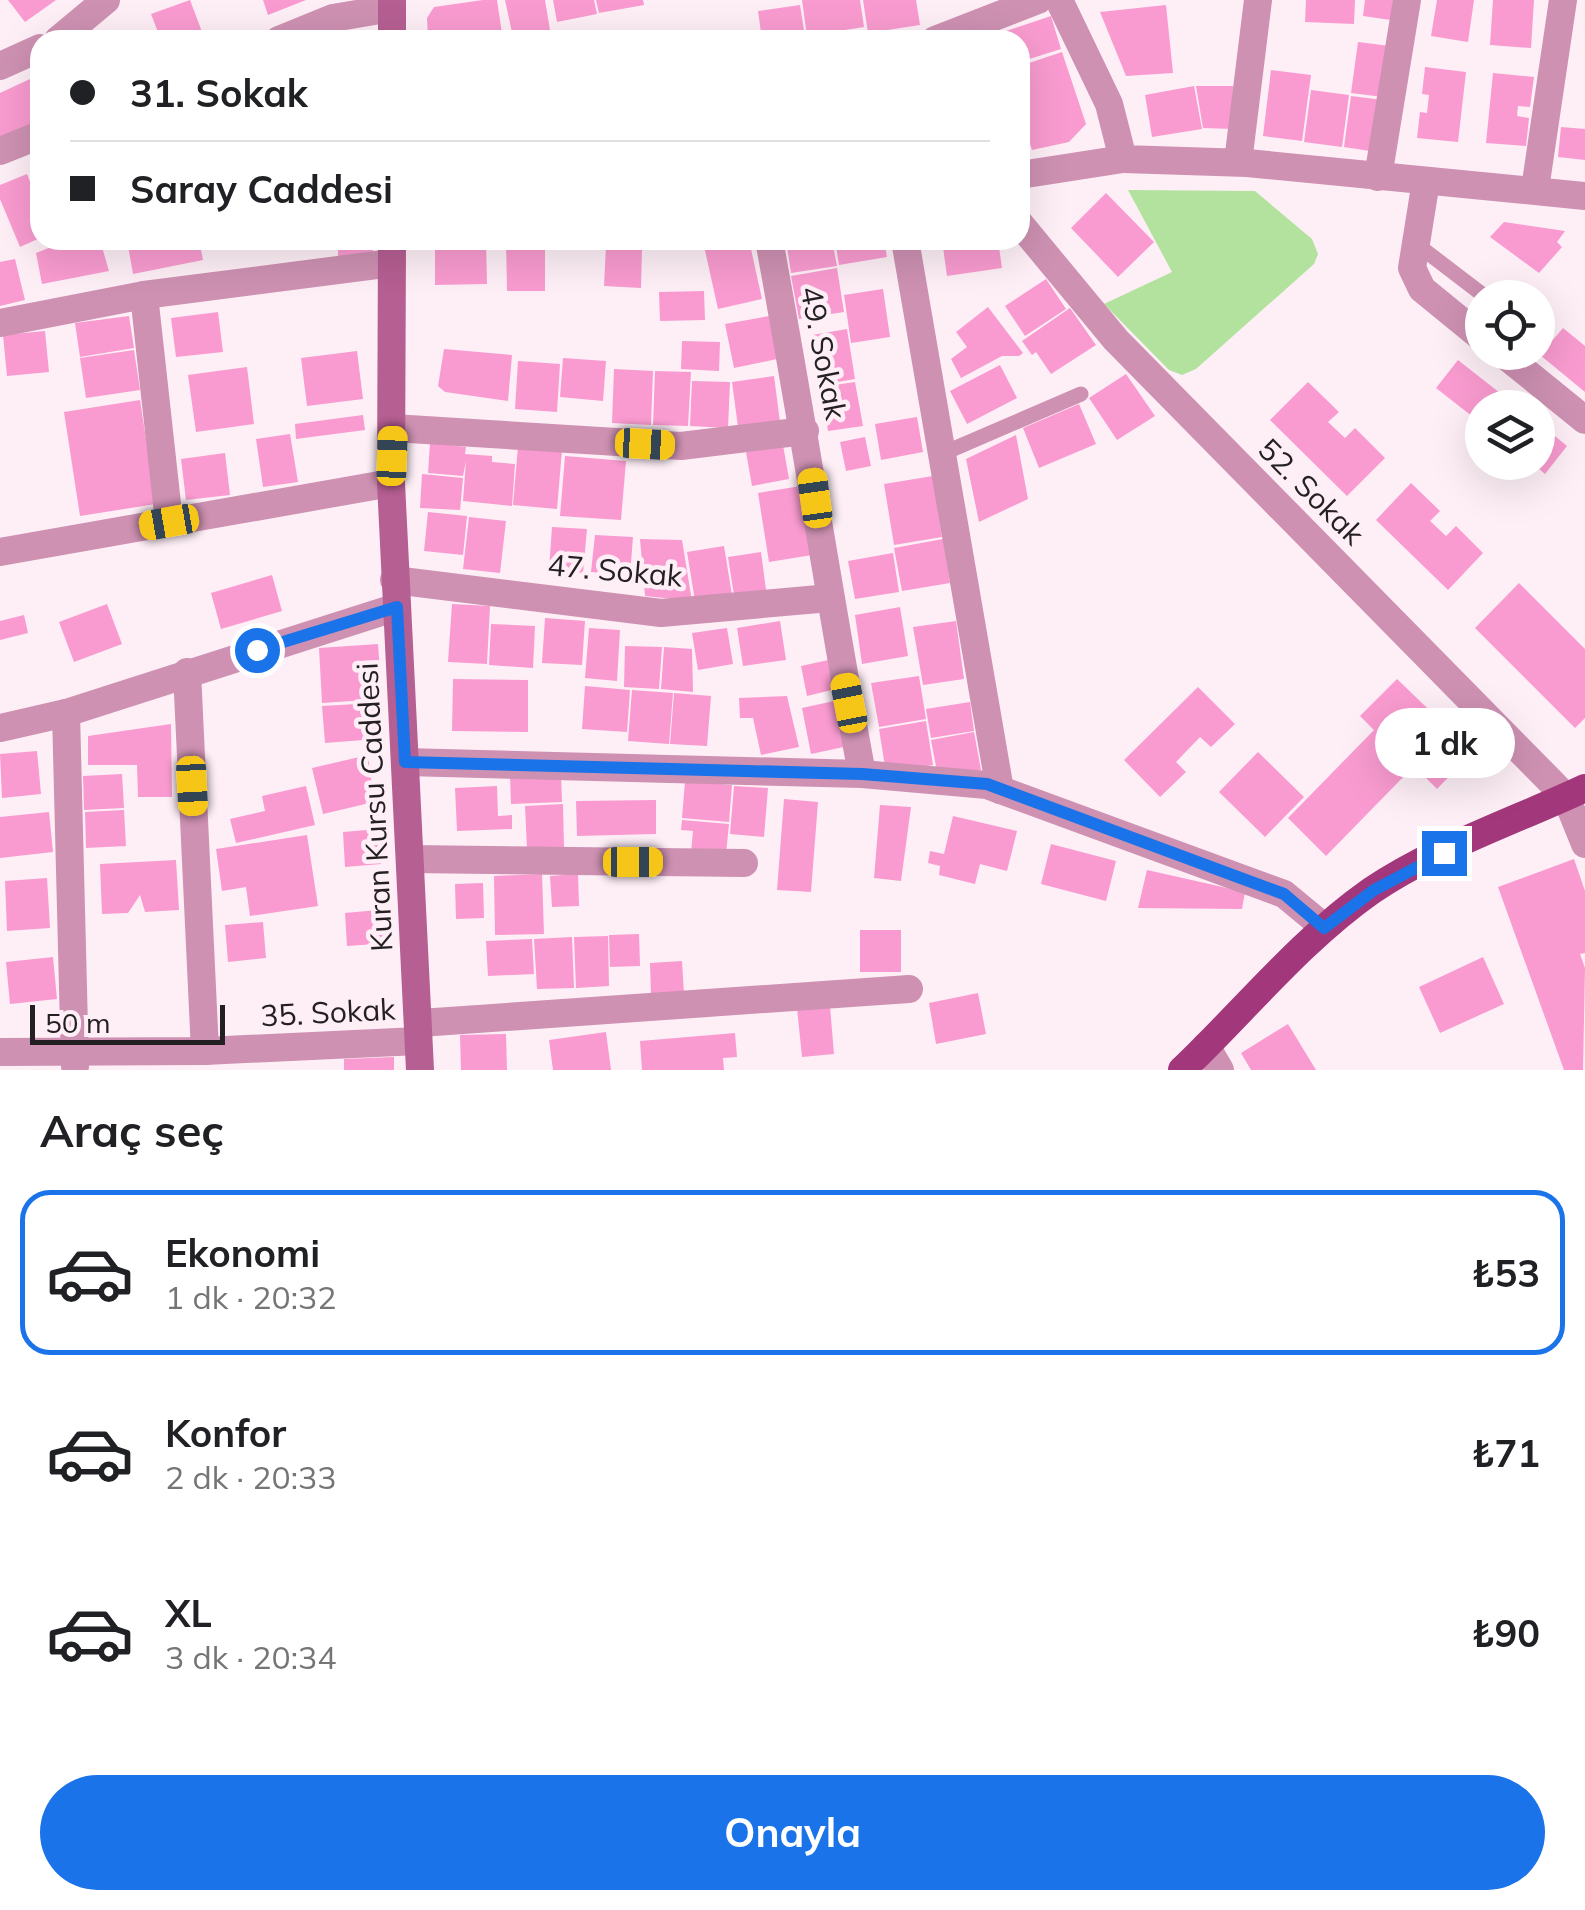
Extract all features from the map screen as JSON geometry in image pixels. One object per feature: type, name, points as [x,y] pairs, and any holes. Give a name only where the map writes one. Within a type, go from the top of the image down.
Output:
[{"type":"main road","points":[[392,4],[392,30]]},
{"type":"main road","name":"Kuran Kursu Caddesi","points":[[392,252],[391,482],[420,1070]]},
{"type":"main road","points":[[1182,1070],[1213,1058],[1324,928],[1374,890],[1413,867],[1576,793]]},
{"type":"street","points":[[70,30],[106,0]]},
{"type":"street","points":[[960,30],[1038,0]]},
{"type":"street","points":[[1059,0],[1109,104],[1123,159]]},
{"type":"street","points":[[1238,162],[1258,0]]},
{"type":"street","points":[[1378,177],[1407,0]]},
{"type":"street","points":[[1535,189],[1563,0]]},
{"type":"street","points":[[304,30],[333,18],[392,4]]},
{"type":"street","points":[[0,66],[30,52]]},
{"type":"street","points":[[0,151],[30,139]]},
{"type":"street","points":[[1030,173],[1123,159],[1238,162],[1585,196]]},
{"type":"street","points":[[1426,181],[1412,268],[1422,289],[1465,324]]},
{"type":"street","name":"52. Sokak","points":[[1030,236],[1116,340],[1576,793]]},
{"type":"street","name":"49. Sokak","points":[[771,250],[862,774]]},
{"type":"street","points":[[907,250],[1000,790]]},
{"type":"street","points":[[0,323],[392,252]]},
{"type":"street","points":[[144,295],[169,522]]},
{"type":"street","points":[[1523,370],[1585,420]]},
{"type":"street","points":[[392,428],[681,446],[805,431]]},
{"type":"street","points":[[0,552],[391,482]]},
{"type":"street","points":[[0,728],[66,712],[186,672],[396,593]]},
{"type":"street","name":"47. Sokak","points":[[396,593],[662,614],[830,598]]},
{"type":"street","points":[[186,672],[205,1051]]},
{"type":"street","points":[[66,712],[75,1061]]},
{"type":"street","points":[[405,762],[862,774],[987,784],[1284,894],[1324,928]]},
{"type":"street","points":[[1576,793],[1585,844]]},
{"type":"street","points":[[410,859],[744,863]]},
{"type":"street","name":"35. Sokak","points":[[0,1052],[75,1061],[909,989]]},
{"type":"lane","points":[[1415,243],[1465,281]]},
{"type":"lane","points":[[944,453],[1081,394]]},
{"type":"green space","points":[[1128,190],[1255,191],[1312,239],[1318,254],[1314,264],[1196,369],[1182,375],[1169,370],[1104,304],[1172,272]]},
{"type":"building","points":[[8,0],[56,0],[25,22]]},
{"type":"building","points":[[190,0],[201,30],[157,30],[151,14]]},
{"type":"building","points":[[263,0],[306,0],[268,15]]},
{"type":"building","points":[[497,0],[502,30],[428,30],[427,18],[434,7]]},
{"type":"building","points":[[505,0],[545,0],[550,30],[511,30]]},
{"type":"building","points":[[553,0],[594,0],[597,14],[557,22]]},
{"type":"building","points":[[596,0],[643,0],[644,5],[599,13]]},
{"type":"building","points":[[802,0],[860,0],[864,27],[806,30]]},
{"type":"building","points":[[863,0],[916,0],[920,25],[868,30]]},
{"type":"building","points":[[1306,0],[1355,0],[1354,24],[1305,22]]},
{"type":"building","points":[[1365,0],[1393,0],[1391,20],[1363,16]]},
{"type":"building","points":[[1437,0],[1474,0],[1468,42],[1431,36]]},
{"type":"building","points":[[1493,0],[1534,0],[1531,48],[1490,45]]},
{"type":"building","points":[[800,5],[804,30],[761,30],[758,11]]},
{"type":"building","points":[[1166,5],[1173,73],[1126,76],[1100,12]]},
{"type":"building","points":[[1051,16],[1061,49],[1030,59],[1030,30],[1009,30]]},
{"type":"building","points":[[1358,42],[1390,46],[1383,97],[1351,93]]},
{"type":"building","points":[[1062,52],[1086,124],[1069,142],[1032,150],[1030,63]]},
{"type":"building","points":[[1425,67],[1466,72],[1458,142],[1417,138],[1420,112],[1427,113],[1429,95],[1422,94]]},
{"type":"building","points":[[1271,70],[1311,75],[1302,141],[1263,136]]},
{"type":"building","points":[[1493,73],[1534,77],[1530,107],[1518,106],[1517,116],[1529,118],[1526,146],[1486,143]]},
{"type":"building","points":[[30,79],[30,132],[0,139],[0,93]]},
{"type":"building","points":[[1194,86],[1202,129],[1152,137],[1145,95]]},
{"type":"building","points":[[1196,86],[1233,86],[1232,129],[1203,128]]},
{"type":"building","points":[[1311,90],[1349,95],[1342,147],[1304,142]]},
{"type":"building","points":[[1351,96],[1383,100],[1376,152],[1344,147]]},
{"type":"building","points":[[1561,127],[1585,129],[1585,160],[1558,157]]},
{"type":"building","points":[[27,174],[30,181],[30,242],[20,247],[0,199],[0,185]]},
{"type":"building","points":[[1106,193],[1154,242],[1118,277],[1071,228]]},
{"type":"building","points":[[1504,222],[1565,231],[1557,242],[1562,247],[1539,273],[1490,237]]},
{"type":"building","points":[[103,250],[109,271],[42,284],[36,253]]},
{"type":"building","points":[[129,250],[201,250],[203,260],[133,274]]},
{"type":"building","points":[[338,250],[373,250],[373,254],[338,261]]},
{"type":"building","points":[[435,250],[486,250],[487,284],[435,285]]},
{"type":"building","points":[[506,250],[545,250],[545,291],[507,291]]},
{"type":"building","points":[[606,250],[642,250],[641,288],[604,286]]},
{"type":"building","points":[[705,250],[751,250],[762,299],[718,309]]},
{"type":"building","points":[[788,250],[834,250],[837,266],[791,273]]},
{"type":"building","points":[[837,250],[886,250],[887,257],[839,265]]},
{"type":"building","points":[[943,250],[999,250],[1002,268],[947,276]]},
{"type":"building","points":[[15,259],[25,300],[0,306],[0,262]]},
{"type":"building","points":[[837,268],[844,312],[799,319],[791,276]]},
{"type":"building","points":[[1046,279],[1066,309],[1025,336],[1005,306]]},
{"type":"building","points":[[883,289],[890,337],[851,343],[844,295]]},
{"type":"building","points":[[704,291],[705,320],[660,321],[659,292]]},
{"type":"building","points":[[988,307],[1023,353],[1002,356],[961,378],[951,359],[967,347],[956,332]]},
{"type":"building","points":[[1070,308],[1096,345],[1051,374],[1036,352],[1032,355],[1022,341]]},
{"type":"building","points":[[218,312],[223,352],[176,357],[171,318]]},
{"type":"building","points":[[129,316],[134,348],[80,357],[75,323]]},
{"type":"building","points":[[769,316],[777,359],[734,368],[725,324]]},
{"type":"building","points":[[1563,328],[1585,346],[1585,392],[1555,367],[1555,337]]},
{"type":"building","points":[[847,329],[855,379],[820,385],[812,335]]},
{"type":"building","points":[[45,331],[49,372],[7,376],[3,335]]},
{"type":"building","points":[[682,341],[720,342],[719,371],[681,369]]},
{"type":"building","points":[[444,349],[512,355],[508,401],[445,392],[438,386]]},
{"type":"building","points":[[134,350],[140,390],[86,398],[80,358]]},
{"type":"building","points":[[357,351],[363,399],[307,406],[301,358]]},
{"type":"building","points":[[563,358],[606,361],[603,401],[560,397]]},
{"type":"building","points":[[1458,360],[1465,370],[1471,370],[1496,390],[1465,390],[1465,411],[1436,388]]},
{"type":"building","points":[[518,361],[560,364],[557,412],[515,409]]},
{"type":"building","points":[[1000,365],[1017,398],[967,424],[950,391]]},
{"type":"building","points":[[247,367],[254,424],[196,432],[188,375]]},
{"type":"building","points":[[614,369],[653,371],[651,425],[612,423]]},
{"type":"building","points":[[655,371],[691,372],[688,426],[653,425]]},
{"type":"building","points":[[1126,374],[1155,416],[1117,440],[1089,398]]},
{"type":"building","points":[[774,376],[780,422],[738,427],[732,382]]},
{"type":"building","points":[[692,381],[730,382],[728,428],[690,426]]},
{"type":"building","points":[[855,382],[863,426],[828,431],[821,387]]},
{"type":"building","points":[[1308,382],[1339,412],[1328,422],[1345,438],[1355,428],[1385,458],[1347,496],[1270,420]]},
{"type":"building","points":[[140,400],[156,504],[80,516],[64,412]]},
{"type":"building","points":[[1079,404],[1096,444],[1039,468],[1023,428]]},
{"type":"building","points":[[363,415],[365,430],[296,439],[295,424]]},
{"type":"building","points":[[917,417],[923,452],[881,460],[875,424]]},
{"type":"building","points":[[290,434],[298,482],[263,487],[256,439]]},
{"type":"building","points":[[1016,435],[1028,499],[979,522],[966,459]]},
{"type":"building","points":[[1555,436],[1567,446],[1555,461]]},
{"type":"building","points":[[865,437],[871,466],[846,471],[840,442]]},
{"type":"building","points":[[430,443],[466,447],[465,454],[492,456],[492,462],[515,464],[512,506],[463,501],[466,461],[463,476],[428,473]]},
{"type":"building","points":[[783,445],[789,479],[752,486],[746,452]]},
{"type":"building","points":[[518,446],[562,450],[557,509],[513,505]]},
{"type":"building","points":[[225,453],[230,495],[186,500],[181,459]]},
{"type":"building","points":[[565,456],[626,461],[621,520],[560,516]]},
{"type":"building","points":[[422,474],[463,478],[460,510],[420,508]]},
{"type":"building","points":[[933,476],[942,537],[894,545],[884,484]]},
{"type":"building","points":[[1411,483],[1440,511],[1430,521],[1446,536],[1456,526],[1483,553],[1448,590],[1376,520]]},
{"type":"building","points":[[801,486],[812,555],[769,562],[758,493]]},
{"type":"building","points":[[428,512],[467,516],[463,555],[424,551]]},
{"type":"building","points":[[469,517],[506,521],[500,573],[463,569]]},
{"type":"building","points":[[552,527],[587,529],[583,573],[549,570]]},
{"type":"building","points":[[595,535],[633,537],[631,563],[622,563],[621,575],[591,572]]},
{"type":"building","points":[[640,539],[682,540],[692,601],[645,596]]},
{"type":"building","points":[[943,539],[950,583],[902,591],[894,548]]},
{"type":"building","points":[[724,546],[732,595],[695,601],[687,552]]},
{"type":"building","points":[[761,552],[766,590],[734,595],[728,557]]},
{"type":"building","points":[[893,553],[899,592],[855,599],[848,561]]},
{"type":"building","points":[[272,575],[282,611],[221,629],[211,593]]},
{"type":"building","points":[[1519,583],[1585,649],[1585,718],[1575,728],[1475,628]]},
{"type":"building","points":[[107,604],[122,644],[74,662],[59,622]]},
{"type":"building","points":[[452,604],[490,606],[487,664],[448,662]]},
{"type":"building","points":[[900,607],[908,656],[862,664],[855,615]]},
{"type":"building","points":[[24,615],[28,633],[0,640],[0,621]]},
{"type":"building","points":[[545,618],[585,621],[582,665],[542,663]]},
{"type":"building","points":[[780,621],[786,660],[743,666],[737,628]]},
{"type":"building","points":[[956,621],[964,679],[923,685],[913,627]]},
{"type":"building","points":[[491,624],[535,626],[533,668],[489,665]]},
{"type":"building","points":[[589,628],[620,630],[617,681],[585,678]]},
{"type":"building","points":[[727,628],[733,664],[698,670],[692,633]]},
{"type":"building","points":[[378,644],[382,699],[322,703],[319,648]]},
{"type":"building","points":[[625,646],[662,647],[659,689],[624,687]]},
{"type":"building","points":[[664,647],[692,649],[693,692],[661,689]]},
{"type":"building","points":[[833,659],[840,688],[807,696],[801,666]]},
{"type":"building","points":[[919,676],[926,719],[879,727],[871,683]]},
{"type":"building","points":[[453,679],[528,680],[528,732],[452,731]]},
{"type":"building","points":[[1397,679],[1473,752],[1437,789],[1414,766],[1326,856],[1288,818],[1374,730],[1360,716]]},
{"type":"building","points":[[585,686],[630,690],[627,732],[582,729]]},
{"type":"building","points":[[1198,687],[1235,724],[1211,747],[1200,737],[1176,762],[1186,772],[1160,797],[1124,760]]},
{"type":"building","points":[[632,690],[673,693],[669,744],[628,741]]},
{"type":"building","points":[[674,693],[711,696],[707,746],[670,744]]},
{"type":"building","points":[[787,696],[799,747],[761,755],[753,718],[740,718],[739,698]]},
{"type":"building","points":[[843,699],[853,745],[811,754],[802,708]]},
{"type":"building","points":[[970,702],[974,731],[931,738],[926,709]]},
{"type":"building","points":[[374,703],[377,739],[325,743],[322,706]]},
{"type":"building","points":[[926,721],[933,765],[886,773],[879,729]]},
{"type":"building","points":[[171,724],[172,797],[138,797],[137,765],[88,765],[88,736]]},
{"type":"building","points":[[974,732],[981,770],[938,777],[931,740]]},
{"type":"building","points":[[37,751],[41,794],[2,798],[0,754]]},
{"type":"building","points":[[1258,752],[1304,797],[1265,837],[1219,792]]},
{"type":"building","points":[[368,755],[374,802],[323,814],[312,768]]},
{"type":"building","points":[[561,773],[562,802],[511,804],[510,775]]},
{"type":"building","points":[[122,774],[124,808],[84,810],[83,776]]},
{"type":"building","points":[[685,781],[732,785],[729,822],[682,818]]},
{"type":"building","points":[[306,786],[315,825],[236,843],[230,819],[265,811],[262,796]]},
{"type":"building","points":[[497,786],[498,816],[512,815],[512,829],[457,831],[455,788]]},
{"type":"building","points":[[734,786],[768,788],[764,837],[730,834]]},
{"type":"building","points":[[784,799],[818,802],[811,892],[777,890]]},
{"type":"building","points":[[656,800],[656,834],[577,836],[576,801]]},
{"type":"building","points":[[563,804],[564,848],[527,850],[525,806]]},
{"type":"building","points":[[880,805],[911,807],[901,881],[874,878]]},
{"type":"building","points":[[124,810],[126,846],[86,848],[85,812]]},
{"type":"building","points":[[49,812],[53,852],[0,858],[0,817]]},
{"type":"building","points":[[953,816],[1017,831],[1007,871],[980,864],[975,884],[939,875],[940,866],[928,863],[930,851],[944,854]]},
{"type":"building","points":[[682,820],[729,824],[726,854],[691,852],[693,831],[681,830]]},
{"type":"building","points":[[379,829],[381,864],[345,867],[343,832]]},
{"type":"building","points":[[307,835],[318,906],[250,916],[246,887],[222,891],[216,849]]},
{"type":"building","points":[[1051,844],[1116,861],[1106,901],[1041,884]]},
{"type":"building","points":[[1574,859],[1585,891],[1585,953],[1580,954],[1585,968],[1583,1070],[1564,1070],[1498,887]]},
{"type":"building","points":[[176,860],[179,910],[145,912],[140,895],[128,913],[102,914],[100,864]]},
{"type":"building","points":[[1147,870],[1245,892],[1242,909],[1138,908]]},
{"type":"building","points":[[542,874],[544,934],[495,935],[494,876]]},
{"type":"building","points":[[578,874],[579,906],[552,907],[550,876]]},
{"type":"building","points":[[47,878],[50,928],[7,931],[5,881]]},
{"type":"building","points":[[483,883],[484,918],[456,919],[455,884]]},
{"type":"building","points":[[389,909],[391,943],[347,946],[345,913]]},
{"type":"building","points":[[263,922],[266,958],[228,962],[225,925]]},
{"type":"building","points":[[860,930],[901,930],[901,972],[860,972]]},
{"type":"building","points":[[639,934],[640,966],[610,967],[609,935]]},
{"type":"building","points":[[608,936],[609,986],[576,988],[574,937]]},
{"type":"building","points":[[572,937],[574,988],[537,989],[534,939]]},
{"type":"building","points":[[532,939],[534,974],[488,976],[486,941]]},
{"type":"building","points":[[53,957],[57,999],[10,1004],[6,962]]},
{"type":"building","points":[[1483,957],[1504,1004],[1440,1033],[1419,987]]},
{"type":"building","points":[[682,961],[684,994],[651,996],[650,963]]},
{"type":"building","points":[[978,993],[986,1034],[936,1044],[929,1003]]},
{"type":"building","points":[[830,1006],[834,1054],[802,1057],[797,1008]]},
{"type":"building","points":[[1288,1024],[1316,1070],[1251,1070],[1241,1053]]},
{"type":"building","points":[[606,1032],[611,1070],[553,1070],[549,1040]]},
{"type":"building","points":[[735,1033],[737,1057],[723,1058],[724,1070],[642,1070],[640,1041]]},
{"type":"building","points":[[506,1034],[507,1070],[461,1070],[460,1035]]},
{"type":"building","points":[[394,1057],[394,1070],[344,1070],[344,1059]]},
{"type":"route","points":[[257,650],[397,607],[405,762],[862,774],[987,784],[1284,894],[1324,928],[1374,890],[1444,853]]}]
